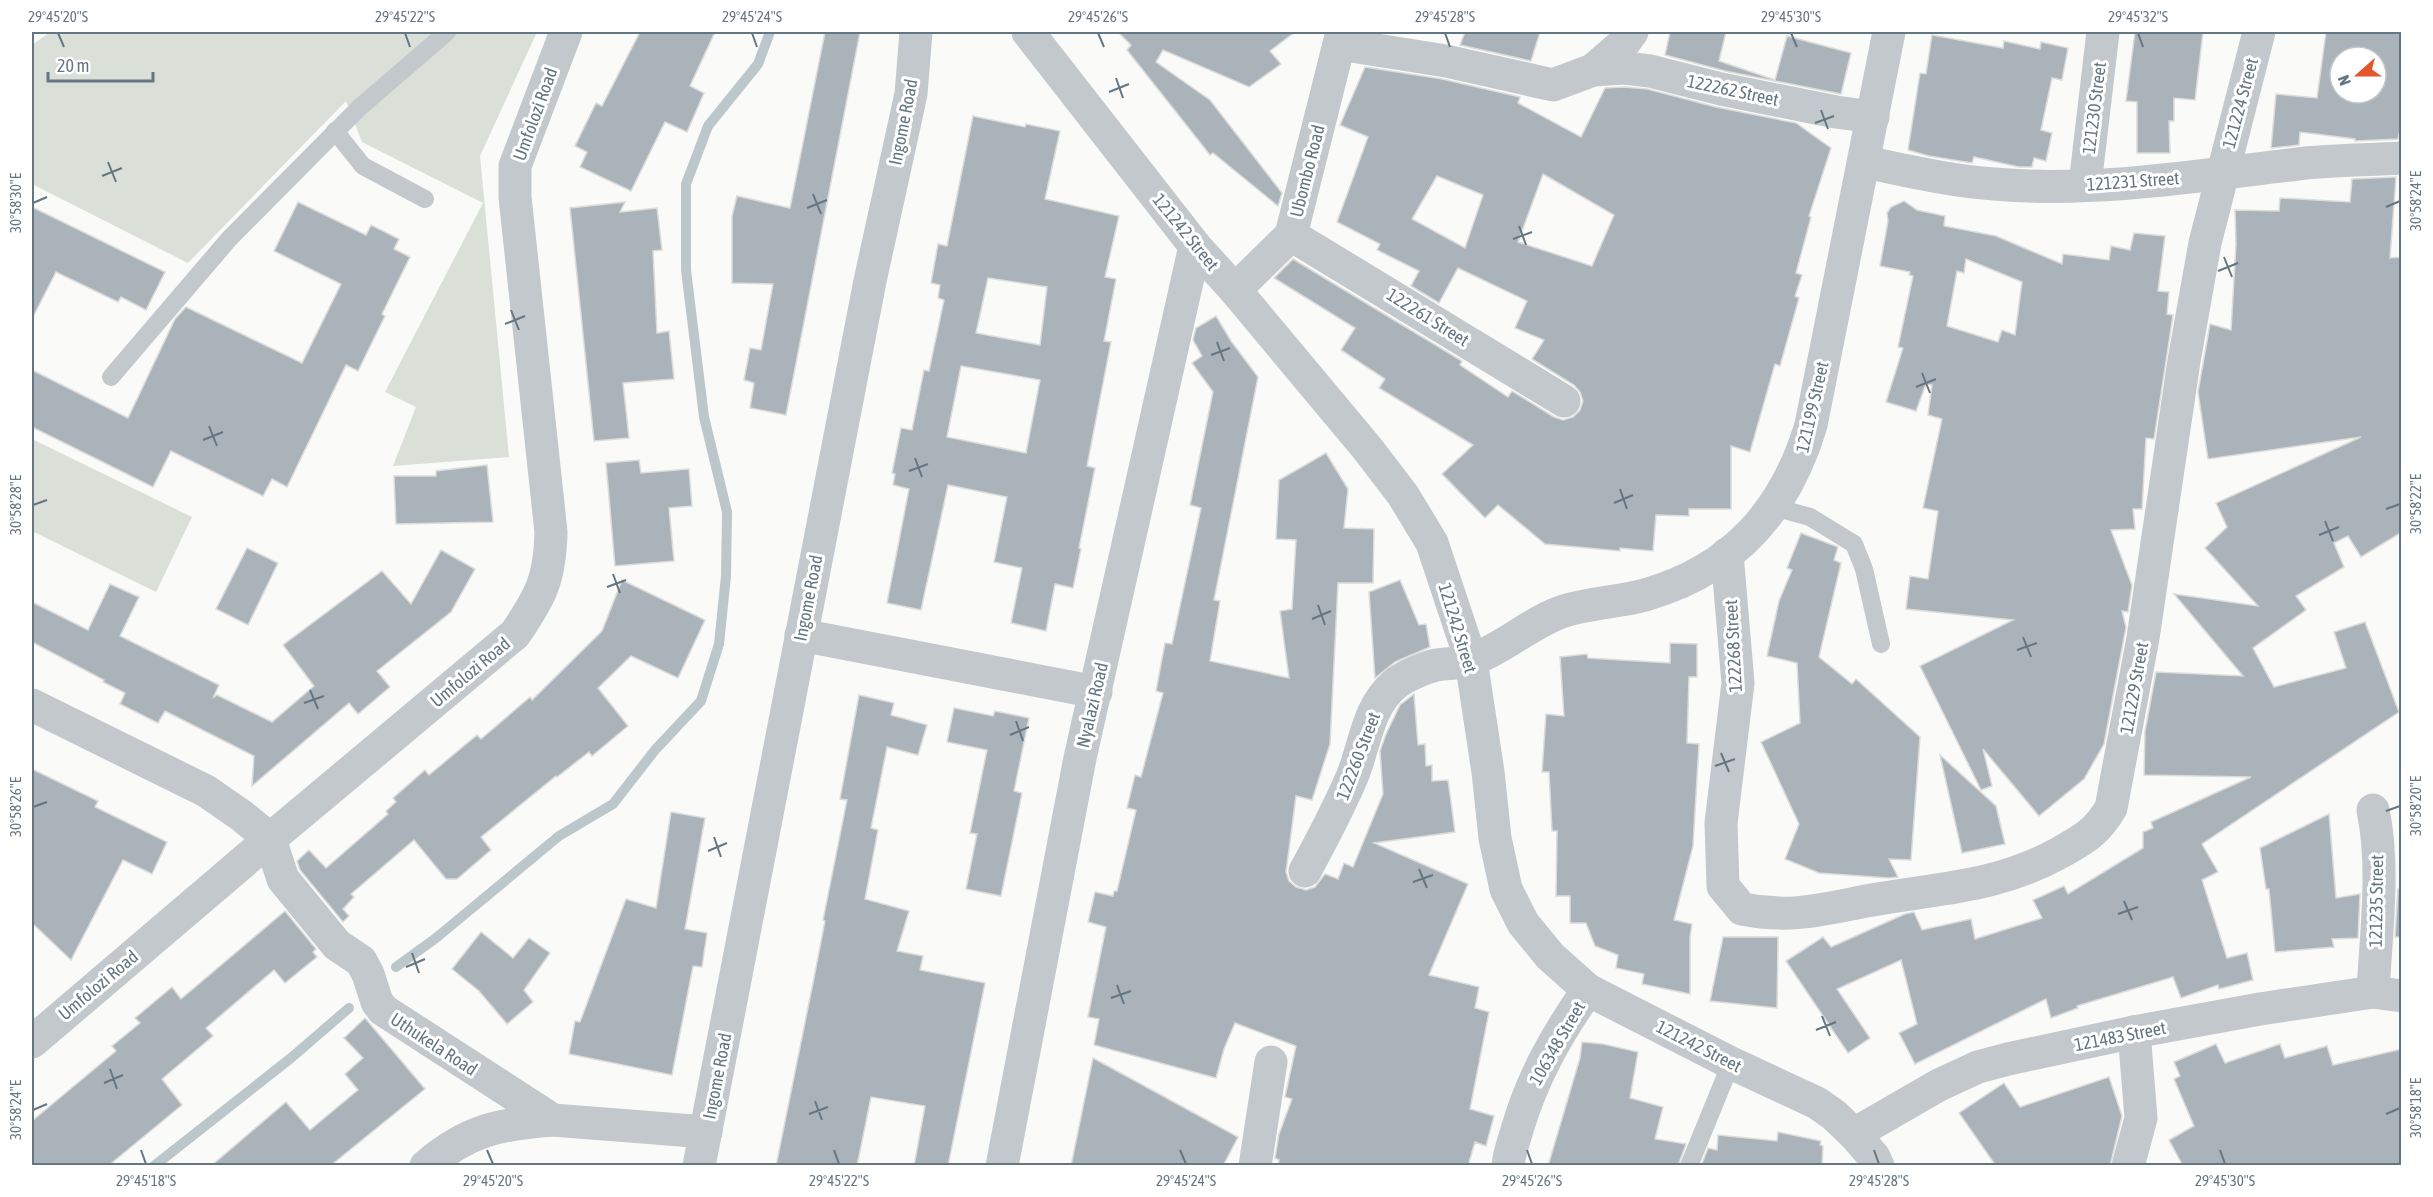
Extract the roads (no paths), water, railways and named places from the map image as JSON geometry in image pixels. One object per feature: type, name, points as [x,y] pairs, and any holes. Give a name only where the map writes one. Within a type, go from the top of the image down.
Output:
[{"type":"street","name":"Umfolozi Road","points":[[32,1040],[515,634],[538,601],[550,564],[551,532],[515,197],[515,165],[566,32]]},
{"type":"street","name":"Ingome Road","points":[[699,1166],[870,281],[910,94],[916,32]]},
{"type":"street","name":"121242 Street","points":[[1028,32],[1195,246],[1235,290],[1403,495],[1432,543],[1471,660],[1488,772],[1495,838],[1506,889],[1523,923],[1550,956],[1588,990],[1731,1063],[1817,1103],[1834,1114],[1854,1134],[1874,1157],[1878,1166]]},
{"type":"street","name":"122262 Street","points":[[1593,70],[1623,44],[1632,32]]},
{"type":"street","name":"121199 Street","points":[[1471,660],[1563,611],[1644,595],[1707,569],[1756,529],[1774,507],[1802,457],[1811,425],[1889,32]]},
{"type":"street","name":"121230 Street","points":[[2085,185],[2103,32]]},
{"type":"street","name":"121224 Street","points":[[2221,175],[2259,32]]},
{"type":"street","name":"122262 Street","points":[[1341,38],[1553,85],[1593,70],[1624,68],[1650,71],[1721,89],[1836,112],[1873,117]]},
{"type":"street","name":"Ubombo Road","points":[[1235,290],[1291,235],[1341,38]]},
{"type":"street","name":"121231 Street","points":[[1865,162],[1956,181],[1997,185],[2085,185],[2221,175],[2308,163],[2402,158]]},
{"type":"street","name":"121229 Street","points":[[1742,909],[1782,915],[1820,912],[1873,900],[1972,885],[2040,864],[2087,838],[2101,825],[2111,808],[2125,741],[2145,627],[2184,361],[2205,243],[2221,175]]},
{"type":"street","name":"122261 Street","points":[[1291,235],[1564,401]]},
{"type":"street","name":"Nyalazi Road","points":[[1002,1166],[1078,770],[1195,246]]},
{"type":"street","name":"122268 Street","points":[[1727,554],[1738,683],[1721,824],[1723,886],[1742,909]]},
{"type":"street","points":[[801,635],[1096,692]]},
{"type":"street","name":"122260 Street","points":[[1305,871],[1353,775],[1379,701],[1397,682],[1418,672],[1434,666],[1471,660]]},
{"type":"street","points":[[32,705],[206,791],[243,816],[270,839]]},
{"type":"street","name":"121235 Street","points":[[2373,810],[2377,830],[2387,994]]},
{"type":"street","name":"Uthukela Road","points":[[270,839],[283,879],[337,945],[361,961],[377,1002],[383,1010],[553,1119],[706,1132]]},
{"type":"street","name":"106348 Street","points":[[1508,1166],[1520,1118],[1535,1077],[1569,1016],[1588,990]]},
{"type":"street","name":"121483 Street","points":[[1854,1134],[1939,1085],[1978,1067],[2134,1032],[2387,994]]},
{"type":"street","points":[[2128,1166],[2141,1118],[2134,1032]]},
{"type":"street","points":[[1255,1166],[1271,1062]]},
{"type":"street","points":[[426,1166],[457,1144],[486,1129],[515,1122],[553,1119]]},
{"type":"lane","points":[[111,377],[229,239],[335,131],[447,32]]},
{"type":"lane","points":[[335,131],[363,166],[425,199]]},
{"type":"lane","points":[[1774,507],[1810,517],[1854,544],[1864,569],[1881,644]]},
{"type":"lane","points":[[1689,1166],[1731,1063]]},
{"type":"waterway","points":[[396,967],[436,938],[559,836],[613,804],[655,750],[701,701],[719,644],[726,576],[727,512],[704,417],[686,270],[686,184],[708,126],[758,64],[770,32]]},
{"type":"waterway","points":[[154,1166],[291,1058],[349,1008]]}]
